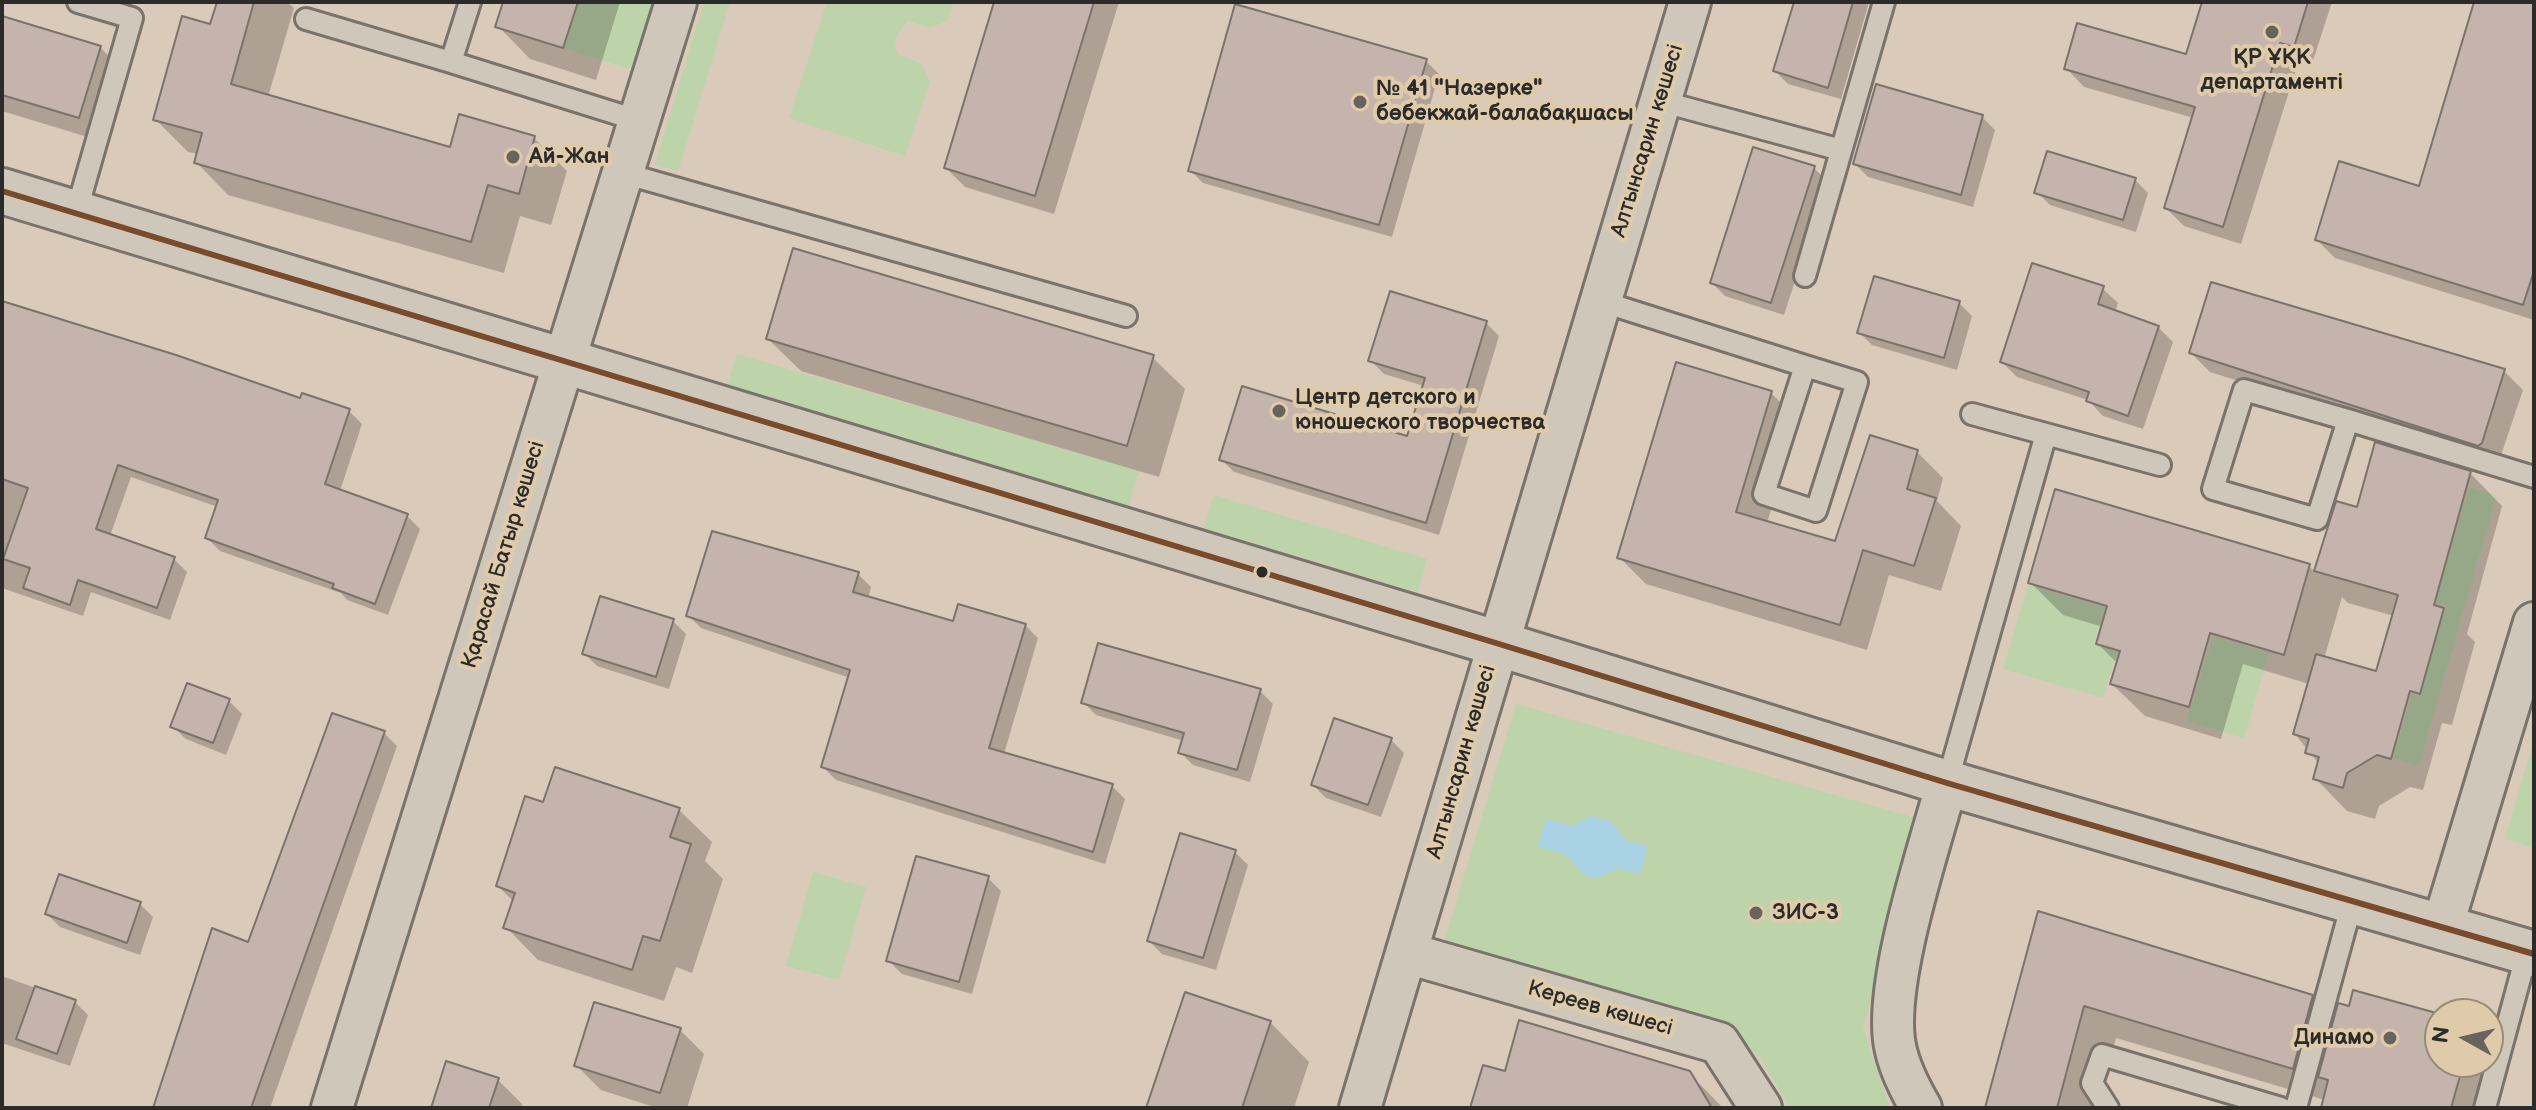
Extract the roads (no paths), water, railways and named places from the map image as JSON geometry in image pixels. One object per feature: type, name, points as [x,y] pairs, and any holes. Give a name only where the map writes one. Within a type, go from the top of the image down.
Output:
[{"type":"street","name":"Қарасай Батыр көшесі","points":[[332,1108],[676,2]]},
{"type":"street","name":"Алтынсарин көшесі","points":[[1360,1108],[1496,643],[1690,2]]},
{"type":"street","points":[[2,191],[1496,643],[1947,783],[2530,953]]},
{"type":"street","points":[[2442,928],[2534,623]]},
{"type":"street","points":[[1921,1108],[1907,1085],[1894,1045],[1895,1009],[1900,962],[1947,783]]},
{"type":"street","name":"Кереев көшесі","points":[[1407,953],[1719,1043],[1761,1108]]},
{"type":"lane","points":[[76,213],[132,18],[78,2]]},
{"type":"lane","points":[[451,62],[470,2]]},
{"type":"lane","points":[[1805,276],[1884,2]]},
{"type":"lane","points":[[306,19],[640,121]]},
{"type":"lane","points":[[1660,101],[1841,150]]},
{"type":"lane","points":[[623,173],[1126,316]]},
{"type":"lane","points":[[1600,301],[1857,382],[1816,511],[1764,494],[1805,366]]},
{"type":"lane","points":[[2348,420],[2317,519],[2213,489],[2244,390],[2348,420],[2534,477]]},
{"type":"lane","points":[[1972,414],[2160,465]]},
{"type":"lane","points":[[1947,783],[2046,434]]},
{"type":"lane","points":[[2296,1108],[2352,903]]},
{"type":"lane","points":[[2485,1108],[2530,953]]},
{"type":"lane","points":[[2108,1108],[2092,1083],[2102,1055],[2281,1108]]},
{"type":"water","points":[[1591,816],[1611,821],[1625,840],[1648,846],[1640,874],[1616,868],[1605,875],[1589,877],[1563,854],[1538,847],[1546,819],[1573,826]]},
{"type":"place","name":"ҚР ҰҚК департаменті","points":[[2272,32]]},
{"type":"place","name":"№ 41 \"Назерке\" бөбекжай-балабақшасы","points":[[1360,102]]},
{"type":"place","name":"Ай-Жан","points":[[513,157]]},
{"type":"place","name":"Центр детского и юношеского творчества","points":[[1279,411]]},
{"type":"place","name":"ЗИС-3","points":[[1756,913]]},
{"type":"place","name":"Динамо","points":[[2390,1038]]}]
